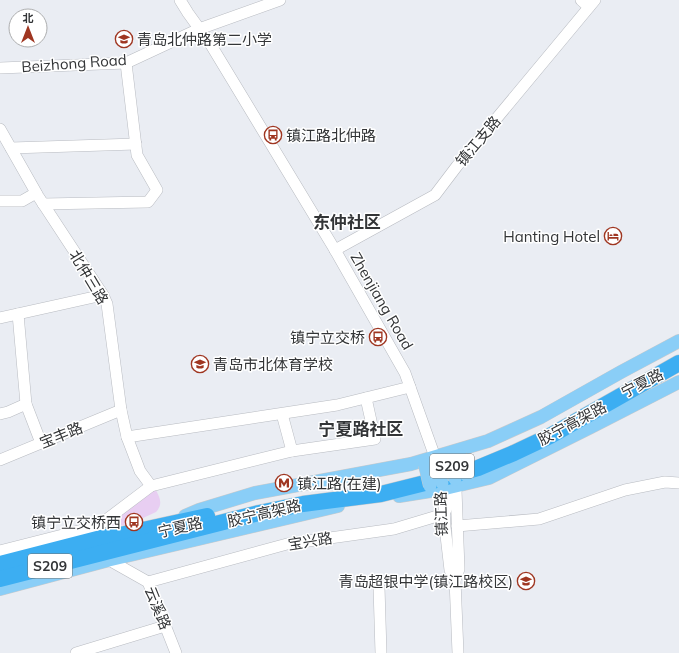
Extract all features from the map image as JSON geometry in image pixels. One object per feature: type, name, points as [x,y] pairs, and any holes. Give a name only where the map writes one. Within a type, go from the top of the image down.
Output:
[{"type":"highway","name":"胶宁高架路","points":[[99,532],[120,535],[303,494],[338,488],[380,484],[427,473],[477,458],[512,444],[547,427],[679,352]]},
{"type":"highway","name":"胶宁高架路","points":[[7,569],[303,504],[381,494],[478,468],[550,436],[679,363]]},
{"type":"highway","name":"S209","points":[[7,569],[99,532]]},
{"type":"main road","name":"宁夏路","points":[[163,525],[199,510],[255,493],[442,457],[488,441],[541,417],[679,341]]},
{"type":"main road","name":"宁夏路","points":[[0,589],[7,569],[109,560],[331,508],[435,488],[463,481],[489,478],[679,382]]},
{"type":"main road","points":[[442,457],[463,481]]},
{"type":"main road","points":[[435,488],[442,457]]},
{"type":"street","name":"Zhenjiang Road","points":[[180,0],[211,46],[335,250],[405,373],[426,431],[442,457]]},
{"type":"street","name":"Beizhong Road","points":[[0,68],[126,63],[199,29],[280,0]]},
{"type":"street","name":"镇江支路","points":[[335,250],[435,195],[589,2]]},
{"type":"street","points":[[43,204],[148,202],[157,190],[137,156],[126,63]]},
{"type":"street","name":"北仲三路","points":[[0,129],[36,193],[103,295],[107,304],[121,410],[127,437],[140,471],[151,486]]},
{"type":"street","points":[[11,148],[136,144]]},
{"type":"street","points":[[0,201],[22,201],[36,193]]},
{"type":"street","points":[[0,318],[103,295]]},
{"type":"street","points":[[18,314],[26,404],[41,443]]},
{"type":"street","points":[[127,437],[337,405],[410,387]]},
{"type":"street","points":[[99,532],[151,486],[292,451],[375,439],[366,398]]},
{"type":"street","points":[[0,414],[26,404]]},
{"type":"street","name":"宝丰路","points":[[0,460],[121,410]]},
{"type":"street","points":[[282,414],[292,451]]},
{"type":"street","points":[[444,514],[463,481]]},
{"type":"street","name":"镇江路","points":[[455,580],[459,569],[457,526],[463,481]]},
{"type":"street","points":[[457,526],[539,519],[625,490],[665,482],[679,483]]},
{"type":"street","points":[[435,488],[444,514],[450,570],[455,580],[458,653]]},
{"type":"street","name":"宝兴路","points":[[148,582],[287,544],[394,528],[444,514]]},
{"type":"street","name":"云溪路","points":[[109,560],[148,582],[176,653]]},
{"type":"street","points":[[379,587],[381,653]]},
{"type":"street","points":[[76,653],[165,626]]},
{"type":"shaded area","points":[[155,488],[160,503],[160,506],[156,512],[139,520],[120,526],[114,527],[107,525]]},
{"type":"place","name":"青岛北仲路第二小学","points":[[124,39]]},
{"type":"place","name":"镇江路北仲路","points":[[273,135]]},
{"type":"place","name":"Hanting Hotel","points":[[613,236]]},
{"type":"place","name":"镇宁立交桥","points":[[378,337]]},
{"type":"place","name":"青岛市北体育学校","points":[[200,364]]},
{"type":"place","name":"镇江路(在建)","points":[[284,483]]},
{"type":"place","name":"镇宁立交桥西","points":[[134,522]]},
{"type":"place","name":"青岛超银中学(镇江路校区)","points":[[526,581]]},
{"type":"district","name":"东仲社区","points":[[347,221]]},
{"type":"district","name":"宁夏路社区","points":[[361,428]]}]
